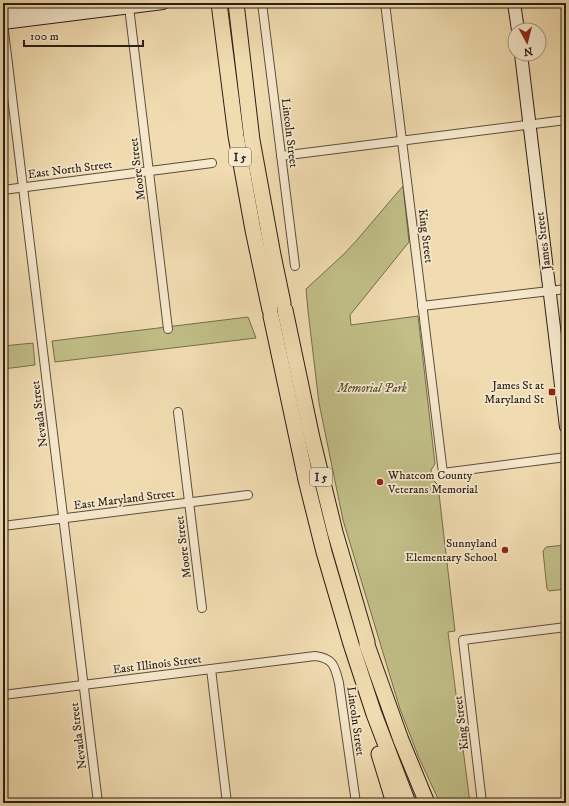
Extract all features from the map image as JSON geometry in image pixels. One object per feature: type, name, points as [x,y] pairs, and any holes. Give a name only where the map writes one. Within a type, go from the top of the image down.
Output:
[{"type":"highway","name":"I 5","points":[[219,3],[236,136],[253,230],[277,310],[312,438],[335,532],[367,643],[401,740],[427,803]]},
{"type":"highway","name":"I 5","points":[[236,3],[252,140],[273,254],[277,310],[306,480],[324,552],[352,645],[374,714],[408,803]]},
{"type":"highway","points":[[374,714],[374,735],[394,803]]},
{"type":"main road","points":[[3,12],[76,3]]},
{"type":"main road","points":[[3,23],[162,3]]},
{"type":"main road","points":[[514,3],[517,22]]},
{"type":"main road","name":"James Street","points":[[522,62],[566,427]]},
{"type":"street","name":"Lincoln Street","points":[[262,3],[295,266]]},
{"type":"street","name":"King Street","points":[[385,3],[443,473],[566,458]]},
{"type":"street","name":"Moore Street","points":[[129,7],[168,329]]},
{"type":"street","name":"Nevada Street","points":[[3,23],[98,803]]},
{"type":"street","points":[[281,156],[566,120]]},
{"type":"street","name":"East North Street","points":[[3,190],[212,164]]},
{"type":"street","points":[[422,306],[566,289]]},
{"type":"street","name":"Moore Street","points":[[178,412],[202,608]]},
{"type":"street","name":"East Maryland Street","points":[[3,526],[248,495]]},
{"type":"street","name":"King Street","points":[[482,803],[463,640],[566,627]]},
{"type":"street","name":"Lincoln Street","points":[[315,656],[322,657],[330,661],[335,668],[340,690],[356,803]]},
{"type":"street","name":"East Illinois Street","points":[[3,695],[315,656]]},
{"type":"street","points":[[210,669],[227,803]]},
{"type":"green space","name":"Memorial Park","points":[[403,186],[409,242],[350,315],[351,325],[418,316],[435,464],[431,470],[432,479],[438,485],[455,631],[448,632],[470,803],[440,803],[419,758],[400,709],[343,520],[319,403],[308,311],[306,289],[344,254]]},
{"type":"green space","points":[[248,317],[256,338],[55,362],[52,341]]},
{"type":"green space","points":[[33,343],[35,365],[3,369],[3,346]]},
{"type":"green space","points":[[565,545],[566,589],[549,591],[547,589],[543,551],[546,547]]},
{"type":"place","name":"James St at Maryland St","points":[[552,392]]},
{"type":"place","name":"Whatcom County Veterans Memorial","points":[[380,482]]},
{"type":"place","name":"Sunnyland Elementary School","points":[[505,550]]}]
